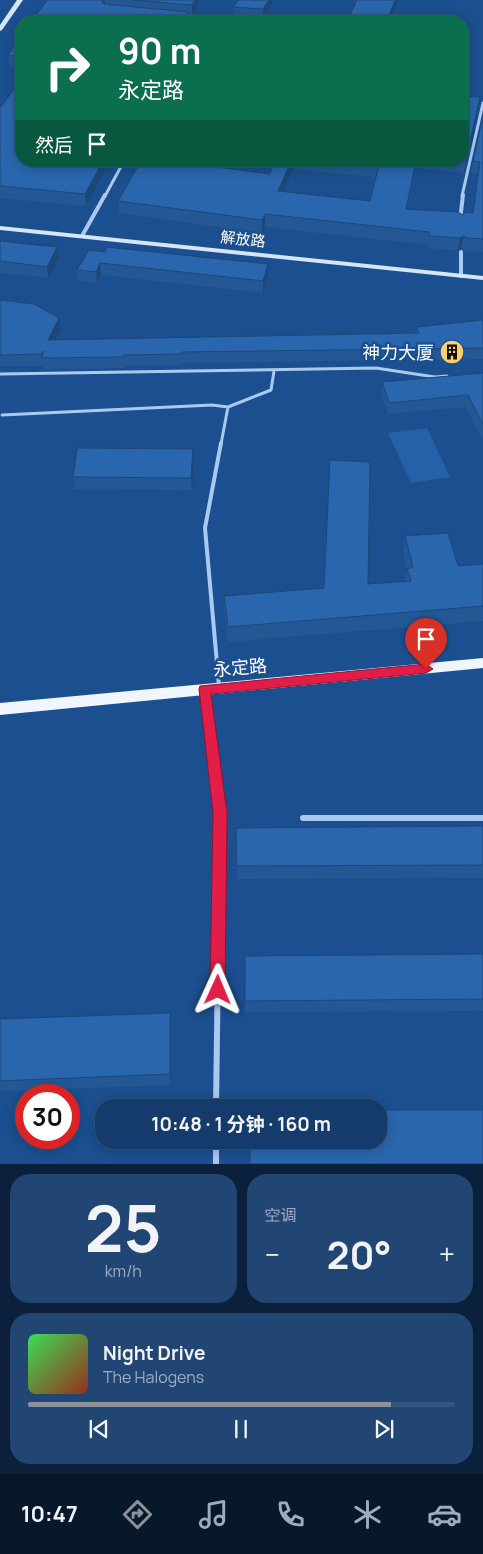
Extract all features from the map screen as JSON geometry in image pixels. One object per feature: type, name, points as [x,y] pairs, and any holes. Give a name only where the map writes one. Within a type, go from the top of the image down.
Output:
[{"type":"main road","points":[[0,29],[20,0]]},
{"type":"main road","name":"解放路","points":[[0,228],[483,278]]},
{"type":"main road","name":"永定路","points":[[0,709],[483,663]]},
{"type":"street","points":[[469,166],[483,103]]},
{"type":"street","points":[[82,236],[121,167]]},
{"type":"street","points":[[460,224],[460,207],[469,167]]},
{"type":"street","points":[[461,252],[461,276]]},
{"type":"street","points":[[205,689],[220,813],[216,1099]]},
{"type":"street","points":[[303,818],[483,818]]},
{"type":"street","points":[[216,1149],[216,1164]]},
{"type":"lane","points":[[0,374],[376,368],[435,377],[454,376]]},
{"type":"lane","points":[[2,415],[212,405],[228,408],[271,390],[274,371]]},
{"type":"lane","points":[[219,688],[205,528],[228,408]]},
{"type":"shaded area","points":[[427,428],[450,477],[411,483],[388,433]]},
{"type":"building","points":[[47,0],[101,0],[104,4],[188,12],[186,15],[36,15]]},
{"type":"building","points":[[133,0],[195,0],[192,5]]},
{"type":"building","points":[[238,0],[269,0],[263,9],[233,7]]},
{"type":"building","points":[[357,0],[395,0],[389,15],[350,15]]},
{"type":"building","points":[[15,45],[15,56],[8,55]]},
{"type":"building","points":[[15,88],[15,167],[100,167],[85,194],[0,186],[0,108]]},
{"type":"building","points":[[469,96],[480,97],[469,146]]},
{"type":"building","points":[[483,115],[483,239],[467,238],[464,236],[460,238],[429,236],[429,232],[265,214],[262,220],[118,201],[138,167],[216,167],[270,174],[273,167],[288,167],[278,191],[370,201],[378,167],[415,167],[406,209],[458,212],[463,215],[466,212],[473,213],[480,162],[473,161]]},
{"type":"building","points":[[0,241],[57,247],[47,267],[0,261]]},
{"type":"building","points":[[107,247],[268,264],[263,281],[100,263],[96,272],[77,270],[89,250],[105,252]]},
{"type":"building","points":[[0,300],[34,304],[59,318],[48,340],[419,333],[416,327],[483,320],[483,348],[182,352],[182,354],[124,355],[124,357],[42,358],[43,351],[41,354],[0,355]]},
{"type":"building","points":[[483,373],[483,425],[468,395],[389,403],[382,382]]},
{"type":"building","points":[[77,448],[193,449],[191,478],[73,477]]},
{"type":"building","points":[[330,460],[370,462],[368,584],[411,581],[407,569],[413,567],[405,536],[448,533],[458,566],[483,564],[483,606],[228,627],[224,596],[324,588]]},
{"type":"building","points":[[483,826],[483,865],[237,866],[236,828]]},
{"type":"building","points":[[483,954],[483,999],[245,1001],[245,956]]},
{"type":"building","points":[[170,1013],[170,1074],[0,1081],[0,1019]]},
{"type":"building","points":[[387,1110],[483,1110],[483,1164],[250,1164],[250,1149],[387,1149]]},
{"type":"place","name":"神力大厦","points":[[452,352]]},
{"type":"route","points":[[218,990],[220,813],[205,689],[426,669]]}]
